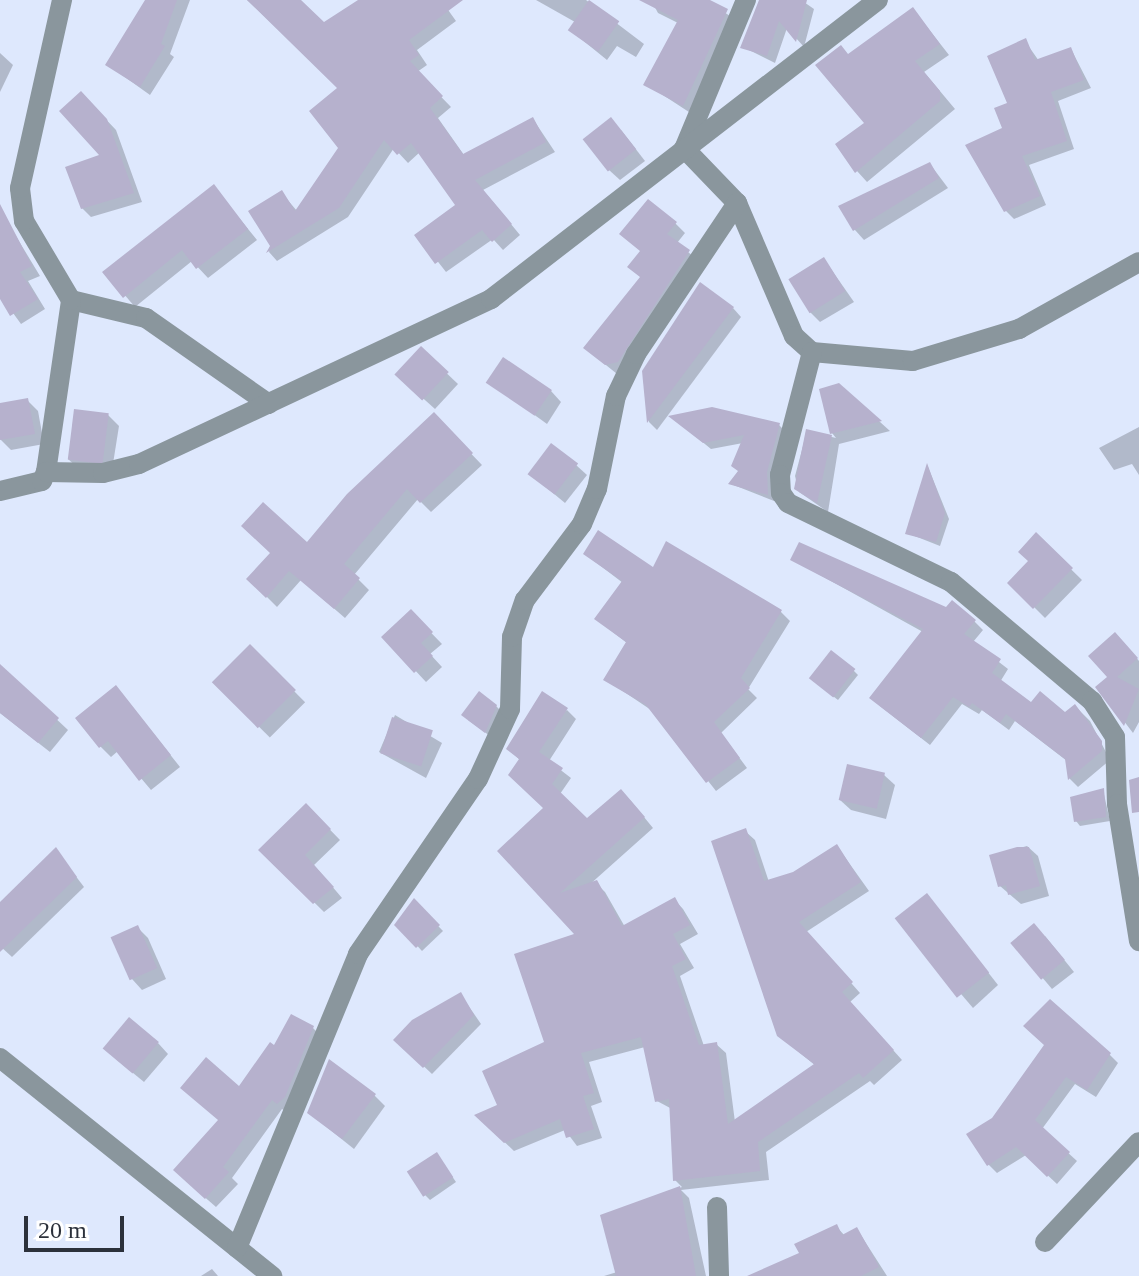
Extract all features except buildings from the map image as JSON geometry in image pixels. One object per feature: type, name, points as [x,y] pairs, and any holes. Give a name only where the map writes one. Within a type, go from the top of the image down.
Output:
[{"type":"street","points":[[0,491],[42,481],[46,472],[71,300],[24,221],[20,188],[62,0]]},
{"type":"street","points":[[684,148],[746,0]]},
{"type":"street","points":[[46,472],[103,473],[139,464],[491,299],[878,0]]},
{"type":"street","points":[[684,148],[737,203],[794,336],[812,352],[913,361],[1019,329],[1139,262]]},
{"type":"street","points":[[237,1248],[358,954],[478,779],[510,709],[517,624],[525,600],[582,524],[597,489],[622,382],[737,203]]},
{"type":"street","points":[[71,300],[146,318],[269,404]]},
{"type":"street","points":[[812,352],[780,475],[781,493],[788,503],[951,582],[1092,701],[1115,737],[1117,804],[1139,941]]},
{"type":"street","points":[[0,1058],[272,1276]]},
{"type":"street","points":[[1045,1242],[1139,1142]]},
{"type":"street","points":[[717,1207],[719,1276]]}]
